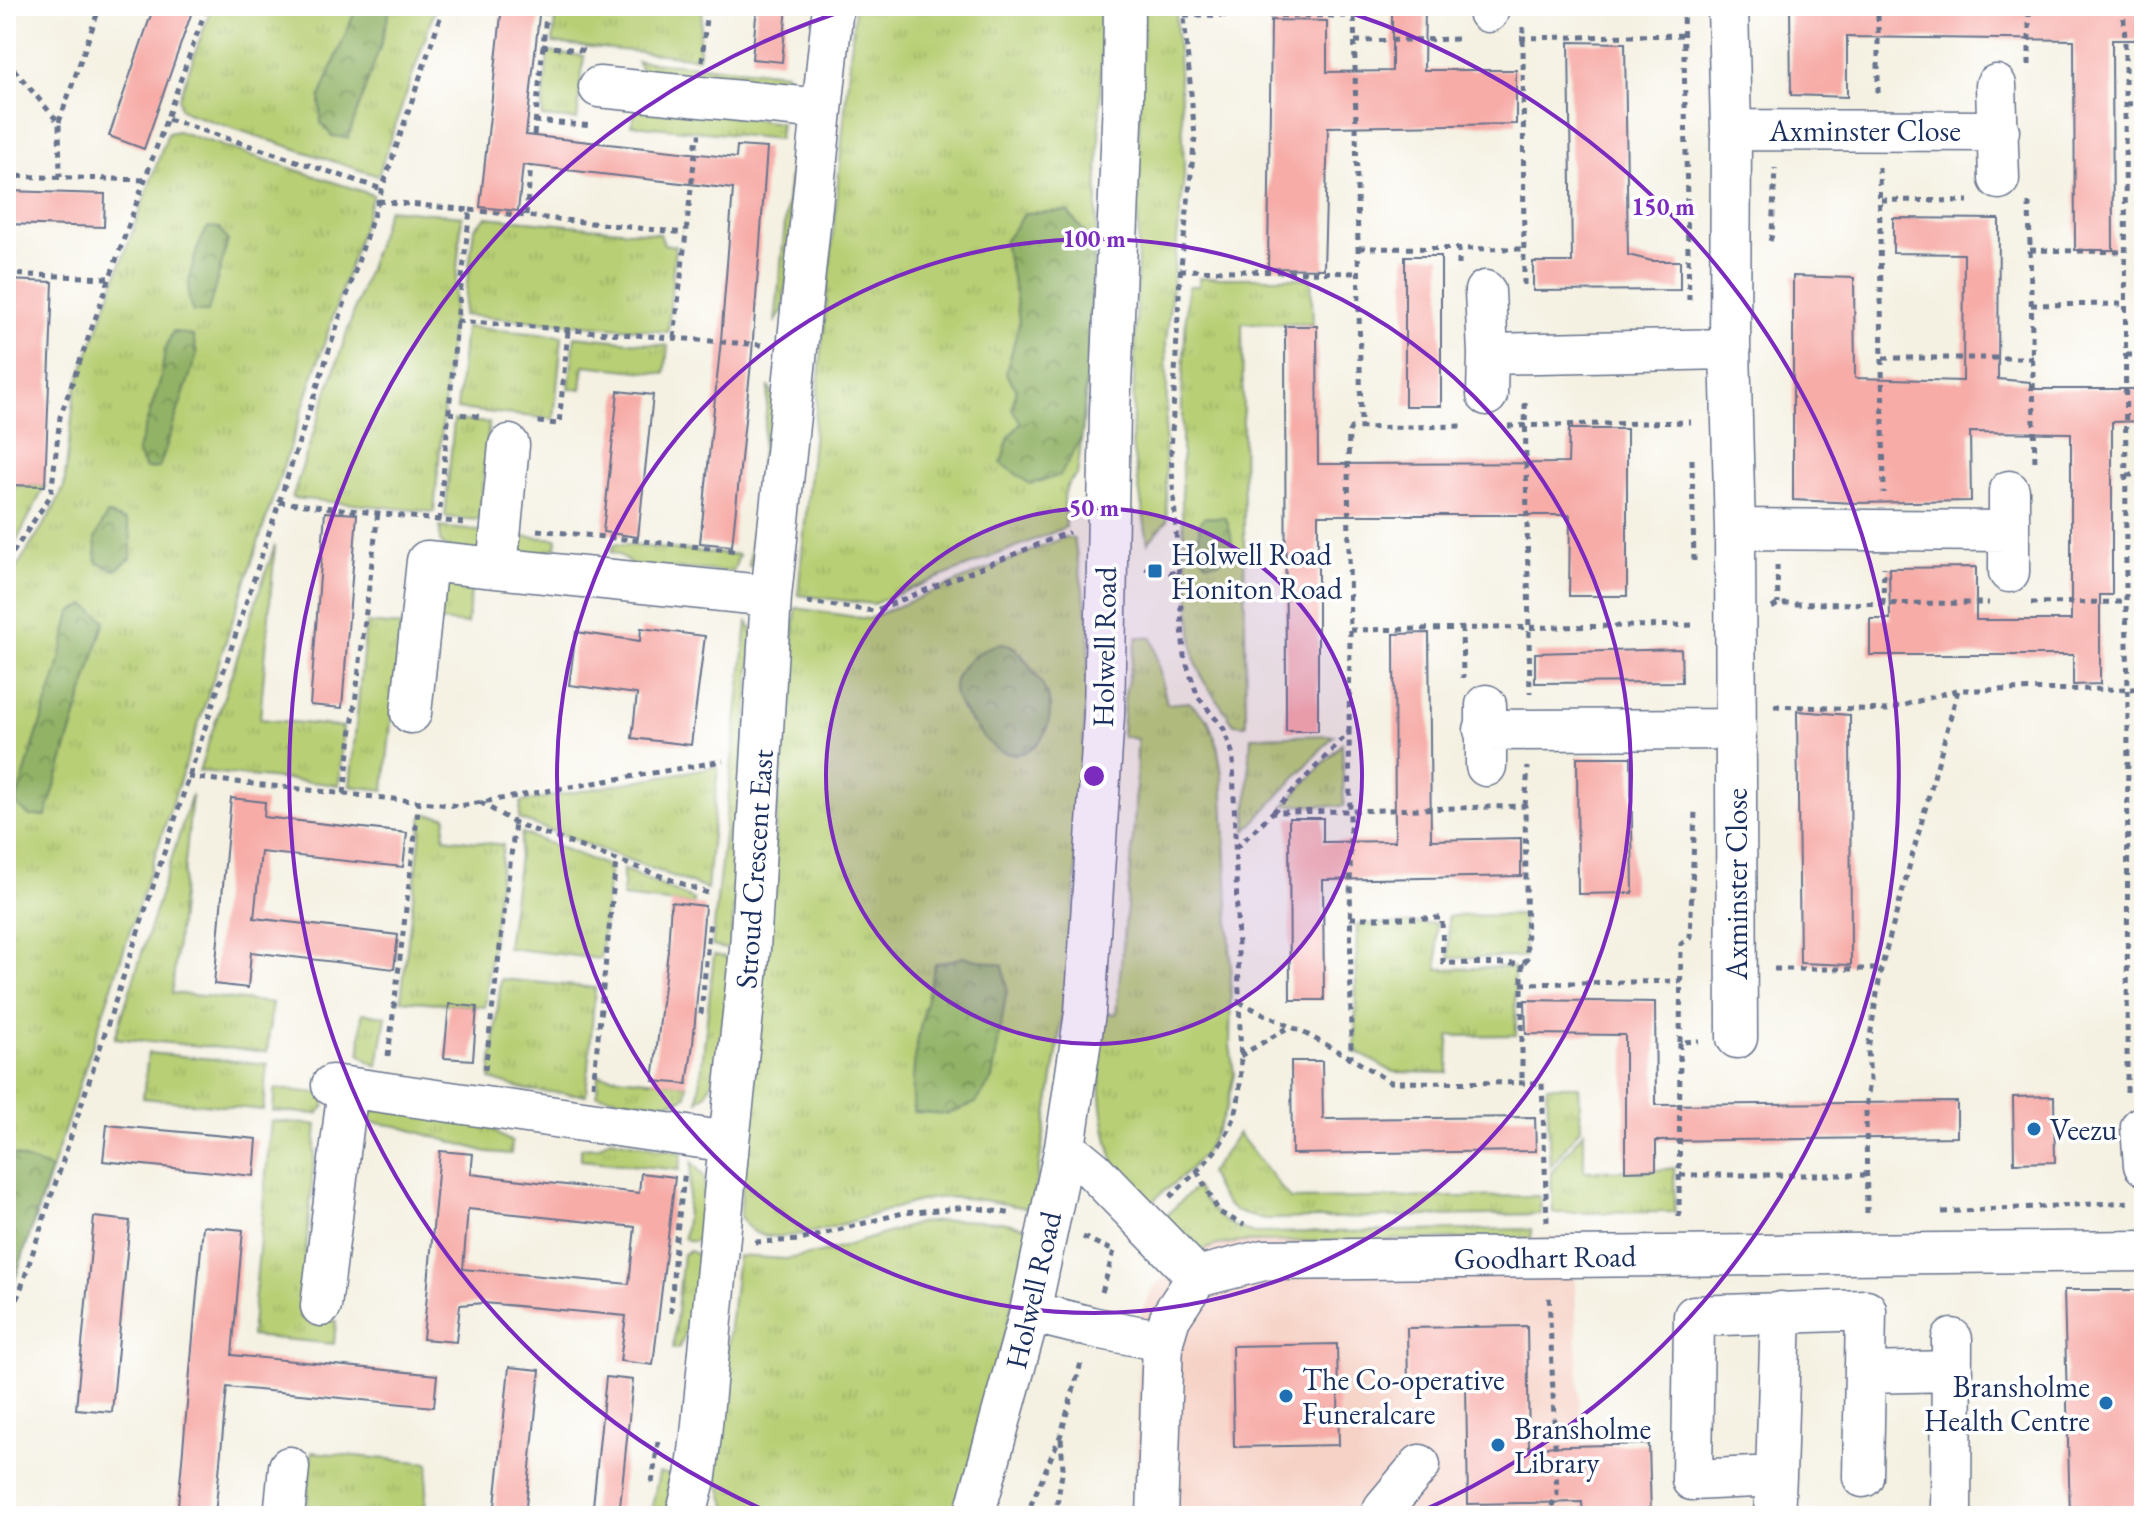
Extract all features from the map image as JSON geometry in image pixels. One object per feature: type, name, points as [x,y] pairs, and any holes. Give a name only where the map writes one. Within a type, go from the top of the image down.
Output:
[{"type":"street","name":"Stroud Crescent East","points":[[686,1516],[696,1476],[750,949],[771,596],[833,6]]},
{"type":"street","name":"Holwell Road","points":[[974,1516],[1030,1312],[1065,1147],[1085,1013],[1104,715],[1110,411],[1124,6]]},
{"type":"street","name":"Axminster Close","points":[[1728,6],[1730,349],[1735,529],[1737,1038]]},
{"type":"street","name":"Axminster Close","points":[[1999,194],[1999,131],[2013,76]]},
{"type":"street","points":[[599,87],[822,109]]},
{"type":"street","name":"Axminster Close","points":[[1731,130],[1999,131]]},
{"type":"street","points":[[1485,416],[1506,354],[1505,292]]},
{"type":"street","points":[[1506,354],[1730,349]]},
{"type":"street","points":[[497,568],[511,428]]},
{"type":"street","points":[[2008,593],[2009,531],[2022,480]]},
{"type":"street","points":[[1735,529],[2009,531]]},
{"type":"street","points":[[411,713],[427,561],[771,596]]},
{"type":"street","points":[[1485,734],[1736,717]]},
{"type":"street","points":[[321,1306],[345,1087],[729,1142]]},
{"type":"street","points":[[1065,1147],[1093,1170],[1197,1277],[1170,1318],[1163,1341],[1157,1516]]},
{"type":"street","points":[[2144,1240],[2144,1251]]},
{"type":"street","name":"Goodhart Road","points":[[1197,1277],[1264,1260],[2144,1251]]},
{"type":"street","points":[[1776,1476],[1692,1480],[1694,1316],[1866,1310],[1863,1477]]},
{"type":"street","points":[[1030,1312],[1163,1341]]},
{"type":"street","points":[[1774,1516],[1781,1312]]},
{"type":"street","points":[[1866,1373],[1952,1355],[1951,1516]]},
{"type":"street","points":[[1380,1516],[1420,1465]]},
{"type":"street","points":[[284,1516],[289,1467]]},
{"type":"path","points":[[60,177],[59,123],[100,6]]},
{"type":"path","points":[[6,563],[51,495],[60,417],[207,6]]},
{"type":"path","points":[[6,1334],[444,6]]},
{"type":"path","points":[[534,135],[547,6]]},
{"type":"path","points":[[702,62],[707,6]]},
{"type":"path","points":[[1026,1516],[1061,1434],[1114,1251],[1197,1171],[1223,1141],[1238,1105],[1240,1056],[1233,755],[1224,729],[1198,697],[1184,656],[1171,453],[1180,270],[1195,137],[1183,6]]},
{"type":"path","points":[[1193,16],[1199,6]]},
{"type":"path","points":[[1354,6],[1361,428]]},
{"type":"path","points":[[1683,6],[1689,349]]},
{"type":"path","points":[[1878,6],[1885,531],[1883,604]]},
{"type":"path","points":[[2013,76],[2029,6]]},
{"type":"path","points":[[2123,6],[2128,689],[2126,1091],[2143,1140]]},
{"type":"path","points":[[1184,15],[1354,16]]},
{"type":"path","points":[[1355,41],[1495,23],[1523,38],[1685,35]]},
{"type":"path","points":[[1495,23],[1523,38]]},
{"type":"path","points":[[1505,292],[1524,249],[1523,38]]},
{"type":"path","points":[[6,60],[59,123]]},
{"type":"path","points":[[2126,104],[2144,103]]},
{"type":"path","points":[[168,119],[382,189]]},
{"type":"path","points":[[674,338],[697,136],[712,137]]},
{"type":"path","points":[[526,215],[531,166]]},
{"type":"path","points":[[6,176],[146,180]]},
{"type":"path","points":[[1881,200],[1999,194],[2030,250],[2033,358],[2022,480]]},
{"type":"path","points":[[378,201],[685,233]]},
{"type":"path","points":[[439,521],[470,210]]},
{"type":"path","points":[[1359,248],[1524,249]]},
{"type":"path","points":[[2030,250],[2126,252]]},
{"type":"path","points":[[1180,270],[1359,273]]},
{"type":"path","points":[[6,274],[111,278]]},
{"type":"path","points":[[2031,305],[2126,304]]},
{"type":"path","points":[[457,321],[767,345]]},
{"type":"path","points":[[449,413],[511,428],[559,424],[568,331]]},
{"type":"path","points":[[1506,354],[1526,425],[1530,731],[1525,806],[1527,959],[1522,964],[1521,984],[1522,1083]]},
{"type":"path","points":[[2126,355],[2144,355]]},
{"type":"path","points":[[1883,358],[2033,358]]},
{"type":"path","points":[[1351,1058],[1348,448],[1351,428],[1485,416],[1526,425],[1691,422],[1691,437]]},
{"type":"path","points":[[1691,453],[1694,578]]},
{"type":"path","points":[[2127,475],[2144,475]]},
{"type":"path","points":[[344,794],[378,512]]},
{"type":"path","points":[[771,596],[874,611],[1070,532],[1070,521]]},
{"type":"path","points":[[1767,612],[1778,604],[1883,604],[2008,593],[2126,602]]},
{"type":"path","points":[[1350,630],[1695,625],[1695,640]]},
{"type":"path","points":[[1736,717],[1887,710],[1958,690],[2144,689]]},
{"type":"path","points":[[1867,1213],[1868,1049],[1881,969],[1958,690]]},
{"type":"path","points":[[1235,849],[1349,732]]},
{"type":"path","points":[[388,1063],[419,802]]},
{"type":"path","points":[[480,802],[515,823],[713,895]]},
{"type":"path","points":[[1679,1218],[1681,944],[1690,938],[1695,804]]},
{"type":"path","points":[[1273,812],[1525,806]]},
{"type":"path","points":[[485,1071],[515,823]]},
{"type":"path","points":[[593,1087],[616,861]]},
{"type":"path","points":[[1350,918],[1442,918],[1443,963],[1522,964]]},
{"type":"path","points":[[1736,970],[1881,969]]},
{"type":"path","points":[[1521,984],[1682,981]]},
{"type":"path","points":[[1239,1002],[1351,1058],[1390,1082],[1542,1083],[1557,1494],[1545,1516]]},
{"type":"path","points":[[1240,1056],[1290,1026]]},
{"type":"path","points":[[1680,1042],[1737,1038]]},
{"type":"path","points":[[1679,1175],[1867,1175]]},
{"type":"path","points":[[675,1246],[800,1240],[903,1213],[970,1207],[1049,1221],[1114,1251]]},
{"type":"path","points":[[1055,1516],[1063,1468],[1061,1434]]},
{"type":"shaded area","points":[[1573,1238],[1581,1446],[1649,1444],[1651,1516],[1134,1516],[1141,1313],[1154,1286],[1191,1254],[1217,1245],[1239,1242]]},
{"type":"green space","points":[[212,6],[436,6],[378,176],[187,113],[180,108],[179,98]]},
{"type":"green space","points":[[357,6],[391,6],[348,138],[332,136],[321,123],[320,97]]},
{"type":"green space","points":[[556,6],[703,6],[698,58],[553,43]]},
{"type":"green space","points":[[855,6],[1103,6],[1089,359],[1077,476],[1067,486],[1064,498],[1066,527],[873,604],[798,595]]},
{"type":"green space","points":[[1144,6],[1176,6],[1184,177],[1166,341],[1167,521],[1148,543],[1132,445]]},
{"type":"green space","points":[[548,52],[584,56],[577,120],[542,117]]},
{"type":"green space","points":[[637,61],[786,73],[786,83],[775,88],[645,77]]},
{"type":"green space","points":[[649,105],[781,123],[779,139],[631,125],[636,112]]},
{"type":"green space","points":[[177,131],[373,195],[6,1307],[6,823],[15,794],[6,790],[6,590],[10,578],[64,487],[75,391],[168,133]]},
{"type":"green space","points":[[794,135],[802,147],[783,310],[775,323]]},
{"type":"green space","points":[[388,209],[462,216],[434,512],[292,498]]},
{"type":"green space","points":[[1067,211],[1095,245],[1082,437],[1060,476],[1030,484],[1001,463],[1009,437],[1021,423],[1012,409],[1016,388],[1006,374],[1019,323],[1004,242],[1025,213]]},
{"type":"green space","points":[[486,217],[660,234],[664,244],[675,246],[668,332],[463,315],[474,229]]},
{"type":"green space","points":[[208,227],[219,228],[228,241],[208,312],[193,312],[189,281]]},
{"type":"green space","points":[[1199,278],[1311,278],[1313,324],[1242,323],[1246,725],[1234,724],[1203,680],[1194,657],[1182,511],[1182,395],[1187,297],[1189,286],[1199,286]]},
{"type":"green space","points":[[465,327],[562,336],[554,419],[457,409]]},
{"type":"green space","points":[[173,331],[193,336],[197,354],[159,468],[145,469],[137,452]]},
{"type":"green space","points":[[575,336],[668,346],[665,374],[584,365],[581,389],[569,388]]},
{"type":"green space","points":[[769,386],[775,401],[761,562],[749,566]]},
{"type":"green space","points":[[454,420],[489,423],[479,520],[445,517]]},
{"type":"green space","points":[[6,485],[45,486],[6,561]]},
{"type":"green space","points":[[107,514],[126,521],[131,536],[131,558],[116,570],[97,563],[95,539]]},
{"type":"green space","points":[[1205,517],[1226,518],[1231,546],[1219,562],[1207,563],[1201,554],[1199,524]]},
{"type":"green space","points":[[440,527],[487,532],[479,552],[448,550],[440,541]]},
{"type":"green space","points":[[508,535],[557,539],[556,548],[519,558]]},
{"type":"green space","points":[[1065,537],[1074,539],[1090,629],[1072,936],[1032,1209],[981,1200],[929,1199],[816,1231],[772,1236],[756,1233],[746,1226],[740,1216],[796,608],[868,619]]},
{"type":"green space","points":[[614,544],[739,555],[733,572],[634,566],[611,552]]},
{"type":"green space","points":[[275,545],[260,719],[343,727],[339,785],[199,771]]},
{"type":"green space","points":[[458,582],[472,584],[467,624],[430,620],[444,588]]},
{"type":"green space","points":[[86,605],[105,620],[46,816],[30,816],[15,804],[58,668],[71,612]]},
{"type":"green space","points":[[747,622],[753,631],[731,947],[725,949],[712,946]]},
{"type":"green space","points":[[366,623],[401,626],[384,790],[350,786]]},
{"type":"green space","points":[[1137,637],[1152,638],[1167,704],[1189,702],[1208,720],[1217,744],[1222,775],[1231,968],[1230,1045],[1234,1074],[1227,1107],[1203,1155],[1143,1211],[1127,1192],[1110,1151],[1102,1104],[1099,1057],[1102,1013],[1116,1014],[1130,876],[1137,739],[1122,736],[1124,699]]},
{"type":"green space","points":[[998,644],[1010,645],[1021,654],[1039,679],[1050,703],[1048,725],[1041,739],[1030,749],[1017,754],[1001,751],[988,742],[960,706],[954,691],[958,673],[964,665],[980,652]]},
{"type":"green space","points":[[1334,735],[1246,831],[1251,737]]},
{"type":"green space","points":[[1342,743],[1344,806],[1285,805]]},
{"type":"green space","points":[[718,766],[707,889],[519,819],[521,802]]},
{"type":"green space","points":[[192,794],[172,993],[272,1003],[267,1052],[115,1038]]},
{"type":"green space","points":[[423,814],[446,816],[444,838],[503,845],[485,1007],[401,1000]]},
{"type":"green space","points":[[522,833],[610,867],[600,959],[507,948]]},
{"type":"green space","points":[[623,869],[694,900],[694,905],[623,897]]},
{"type":"green space","points":[[1523,915],[1524,957],[1449,958],[1448,916]]},
{"type":"green space","points":[[1436,923],[1438,969],[1514,967],[1516,1035],[1449,1036],[1448,1073],[1393,1072],[1355,1051],[1357,924]]},
{"type":"green space","points":[[714,955],[731,961],[718,1069],[706,1094],[698,1101]]},
{"type":"green space","points":[[964,957],[1003,965],[1007,989],[992,1079],[976,1103],[947,1114],[914,1112],[915,1056],[935,964]]},
{"type":"green space","points":[[501,979],[595,988],[586,1095],[527,1090],[490,1079]]},
{"type":"green space","points":[[362,1013],[386,1016],[378,1066],[360,1054]]},
{"type":"green space","points":[[148,1053],[267,1064],[263,1110],[143,1098]]},
{"type":"green space","points":[[598,1075],[687,1084],[686,1096],[679,1100],[657,1102],[597,1095]]},
{"type":"green space","points":[[1547,1086],[1579,1086],[1581,1127],[1550,1167]]},
{"type":"green space","points":[[275,1089],[317,1093],[326,1099],[324,1107],[317,1114],[273,1111]]},
{"type":"green space","points":[[361,1102],[491,1126],[512,1142],[511,1154],[487,1152],[397,1126],[351,1119]]},
{"type":"green space","points":[[271,1121],[317,1125],[300,1317],[336,1321],[334,1344],[251,1336]]},
{"type":"green space","points":[[1584,1131],[1584,1171],[1674,1168],[1675,1212],[1553,1213],[1551,1173]]},
{"type":"green space","points":[[1238,1133],[1290,1199],[1540,1196],[1541,1214],[1270,1219],[1247,1215],[1225,1202],[1209,1173]]},
{"type":"green space","points":[[610,1139],[682,1153],[679,1170],[581,1160],[581,1148],[598,1147]]},
{"type":"green space","points":[[6,1152],[51,1169],[6,1307]]},
{"type":"green space","points":[[692,1162],[704,1177],[706,1201],[702,1238],[689,1241],[684,1238]]},
{"type":"green space","points":[[1196,1187],[1220,1218],[1255,1233],[1531,1229],[1531,1238],[1239,1242],[1217,1245],[1191,1254],[1157,1224]]},
{"type":"green space","points":[[957,1220],[1002,1222],[1030,1228],[990,1398],[958,1516],[730,1516],[714,1469],[738,1256],[786,1259],[830,1251],[919,1223]]},
{"type":"green space","points":[[689,1251],[701,1256],[696,1313],[678,1349],[673,1349],[683,1254]]},
{"type":"green space","points":[[312,1452],[429,1463],[424,1516],[306,1516]]},
{"type":"green space","points":[[659,1473],[680,1476],[670,1516],[650,1516]]},
{"type":"building","points":[[154,6],[194,6],[144,149],[109,136]]},
{"type":"building","points":[[502,6],[540,6],[526,135],[736,158],[737,146],[767,148],[752,353],[732,546],[700,543],[733,189],[523,165],[518,211],[480,207]]},
{"type":"building","points":[[757,6],[787,6],[782,62],[752,59]]},
{"type":"building","points":[[1392,6],[1425,6],[1424,70],[1516,70],[1516,124],[1328,127],[1324,269],[1268,268],[1271,20],[1327,21],[1327,72],[1392,71]]},
{"type":"building","points":[[1790,6],[2144,9],[2144,40],[2112,40],[2113,250],[2075,250],[2074,40],[1847,37],[1847,97],[1791,95]]},
{"type":"building","points":[[1569,42],[1625,43],[1628,255],[1652,261],[1680,261],[1680,290],[1533,291],[1533,262],[1572,262]]},
{"type":"building","points":[[6,191],[105,194],[104,227],[6,224]]},
{"type":"building","points":[[1893,218],[1999,219],[1998,379],[2030,382],[2030,389],[2144,389],[2144,421],[2112,422],[2112,595],[2100,595],[2100,684],[2073,685],[2073,655],[1870,655],[1870,619],[1890,619],[1889,568],[1976,567],[1976,620],[2071,620],[2071,433],[1970,432],[1971,501],[1855,503],[1793,500],[1793,276],[1854,278],[1855,378],[1963,381],[1964,254],[1893,253]]},
{"type":"building","points":[[1405,256],[1441,256],[1441,406],[1405,406]]},
{"type":"building","points":[[8,280],[53,282],[45,486],[6,485]]},
{"type":"building","points":[[1285,326],[1317,326],[1318,464],[1568,463],[1569,429],[1627,429],[1627,596],[1569,596],[1570,515],[1318,515],[1318,731],[1286,731]]},
{"type":"building","points":[[618,391],[653,395],[638,537],[603,532]]},
{"type":"building","points":[[325,512],[357,514],[342,708],[310,705]]},
{"type":"building","points":[[641,628],[705,636],[691,745],[632,738],[637,694],[569,685],[576,632],[640,641]]},
{"type":"building","points":[[1429,633],[1431,840],[1521,838],[1521,876],[1323,880],[1324,1000],[1290,1000],[1289,818],[1323,818],[1323,842],[1395,841],[1394,634]]},
{"type":"building","points":[[1681,649],[1682,682],[1535,683],[1535,653]]},
{"type":"building","points":[[1797,711],[1850,715],[1851,965],[1800,963]]},
{"type":"building","points":[[1577,757],[1631,757],[1633,893],[1578,894]]},
{"type":"building","points":[[231,798],[265,802],[264,817],[407,833],[403,867],[261,852],[254,918],[398,935],[394,969],[251,952],[248,988],[214,984]]},
{"type":"building","points":[[671,902],[705,906],[687,1084],[653,1081]]},
{"type":"building","points":[[1525,1000],[1655,1002],[1656,1105],[1957,1102],[1957,1137],[1656,1141],[1656,1170],[1625,1171],[1625,1035],[1526,1034]]},
{"type":"building","points":[[449,1004],[477,1007],[473,1060],[444,1058]]},
{"type":"building","points":[[1291,1061],[1322,1061],[1323,1119],[1535,1117],[1536,1151],[1292,1154]]},
{"type":"building","name":"Veezu","points":[[2054,1096],[2055,1162],[2014,1163],[2013,1097]]},
{"type":"building","points":[[107,1125],[257,1139],[254,1176],[103,1161]]},
{"type":"building","points":[[440,1151],[473,1154],[471,1174],[538,1182],[639,1193],[641,1173],[675,1177],[653,1365],[620,1361],[626,1316],[484,1303],[460,1305],[456,1342],[423,1339]],"holes":[[[468,1209],[635,1227],[629,1284],[463,1269]]]},
{"type":"building","points":[[94,1217],[130,1221],[112,1412],[76,1409]]},
{"type":"building","points":[[203,1226],[243,1230],[232,1355],[437,1375],[434,1407],[227,1387],[215,1516],[177,1516]]},
{"type":"building","name":"Bransholme Health Centre","points":[[2064,1290],[2144,1290],[2144,1516],[2070,1516]]},
{"type":"building","name":"Bransholme Library","points":[[1527,1326],[1529,1447],[1649,1444],[1651,1516],[1583,1516],[1582,1502],[1468,1504],[1466,1386],[1408,1387],[1407,1328]]},
{"type":"building","name":"The Co-operative Funeralcare","points":[[1337,1344],[1339,1445],[1234,1447],[1232,1346]]},
{"type":"building","points":[[509,1367],[540,1370],[525,1516],[494,1516]]},
{"type":"building","points":[[606,1377],[633,1380],[619,1516],[592,1516]]},
{"type":"place","name":"Holwell Road Honiton Road","points":[[1155,571]]},
{"type":"place","name":"Veezu","points":[[2034,1129]]},
{"type":"place","name":"The Co-operative Funeralcare","points":[[1286,1396]]},
{"type":"place","name":"Bransholme Health Centre","points":[[2106,1403]]},
{"type":"place","name":"Bransholme Library","points":[[1498,1445]]}]
